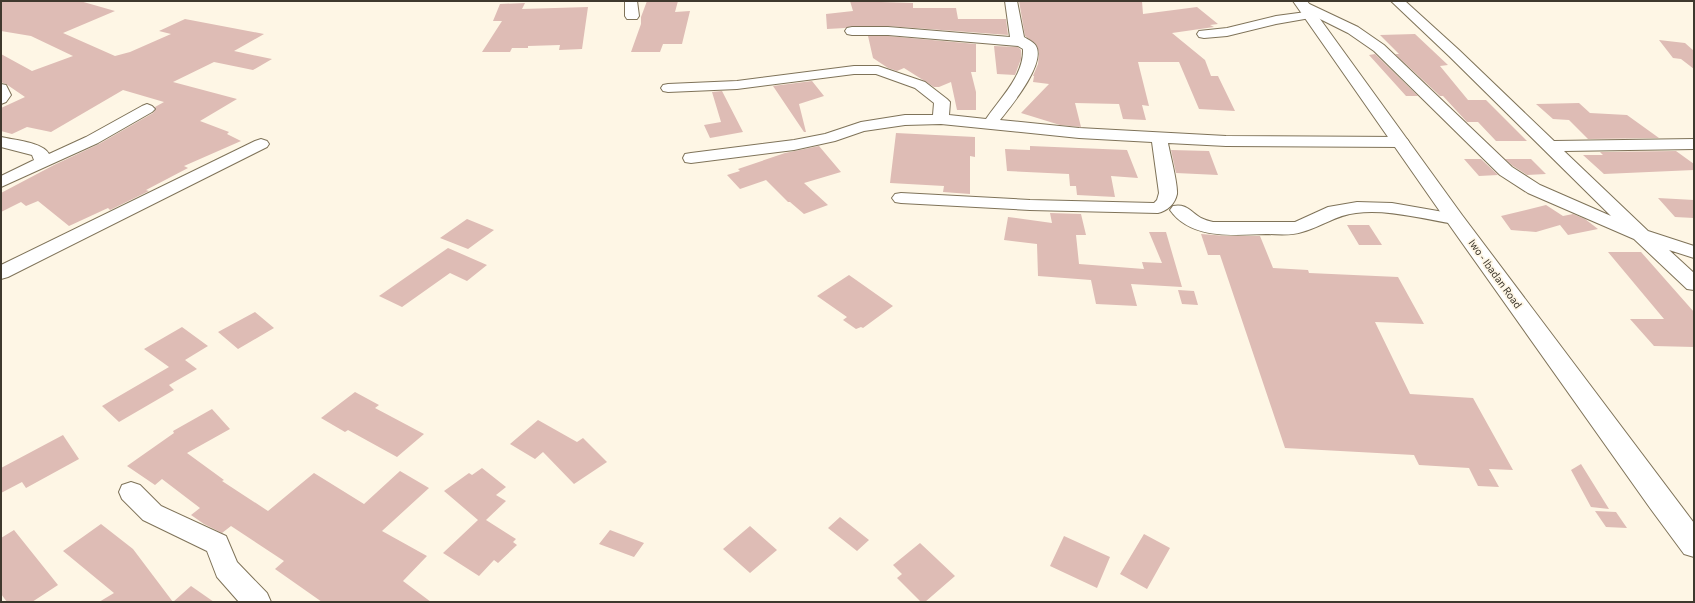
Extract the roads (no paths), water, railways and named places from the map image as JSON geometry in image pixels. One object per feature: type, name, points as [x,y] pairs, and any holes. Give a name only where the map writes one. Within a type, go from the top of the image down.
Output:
[{"type":"main road","name":"Iwo - Ibadan Road","points":[[1305,7],[1455,219],[1660,500],[1694,544]]},
{"type":"street","points":[[631,1],[632,16]]},
{"type":"street","points":[[990,124],[1021,82],[1030,62],[1030,46],[1017,39],[1012,1]]},
{"type":"street","points":[[1397,1],[1454,53],[1641,235],[1694,284]]},
{"type":"street","points":[[1204,34],[1227,32],[1276,20],[1305,7],[1354,30],[1379,48],[1506,171],[1534,189],[1641,235],[1694,252]]},
{"type":"street","points":[[852,31],[888,31],[1022,42]]},
{"type":"street","points":[[668,88],[737,85],[854,70],[878,70],[920,85],[942,102],[941,119]]},
{"type":"street","points":[[1,88],[3,95],[1,99]]},
{"type":"street","points":[[1,182],[92,140],[147,109]]},
{"type":"street","points":[[691,158],[794,145],[829,138],[861,127],[887,122],[941,119],[1030,129],[1159,138],[1278,142],[1401,142]]},
{"type":"street","points":[[901,198],[1030,206],[1158,208],[1165,202],[1168,193],[1159,138]]},
{"type":"street","points":[[1,142],[31,148],[40,152],[43,163]]},
{"type":"street","points":[[1,273],[261,144]]},
{"type":"street","points":[[1551,146],[1694,144]]},
{"type":"street","points":[[1179,210],[1196,223],[1212,228],[1226,229],[1296,228],[1317,220],[1334,211],[1357,207],[1392,208],[1455,219]]},
{"type":"street","points":[[131,492],[152,513],[217,544],[226,569],[258,602]]}]
